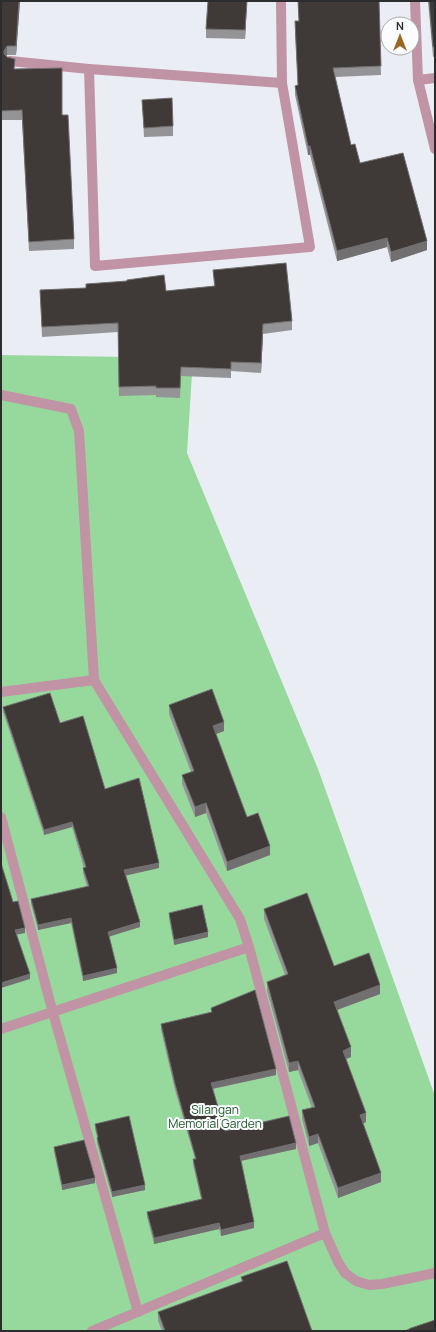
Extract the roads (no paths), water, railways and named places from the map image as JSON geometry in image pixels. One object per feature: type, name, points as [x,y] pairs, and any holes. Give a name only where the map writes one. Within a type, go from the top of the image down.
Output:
[{"type":"street","points":[[89,69],[95,266],[310,247],[282,83],[280,1]]},
{"type":"street","points":[[415,1],[418,80],[435,149]]},
{"type":"street","points":[[10,61],[89,69],[282,83]]},
{"type":"street","points":[[418,80],[435,78]]},
{"type":"street","points":[[1,395],[71,410],[79,431],[94,680],[240,919],[249,947],[325,1233],[338,1262],[345,1273],[356,1281],[369,1285],[382,1284],[435,1273]]},
{"type":"street","points":[[1,692],[94,680]]},
{"type":"street","points":[[1,817],[53,1013],[138,1312]]},
{"type":"street","points":[[1,1029],[249,947]]},
{"type":"street","points":[[92,1331],[325,1233]]},
{"type":"park label","name":"Silangan Memorial Garden","points":[[215,1117]]}]
